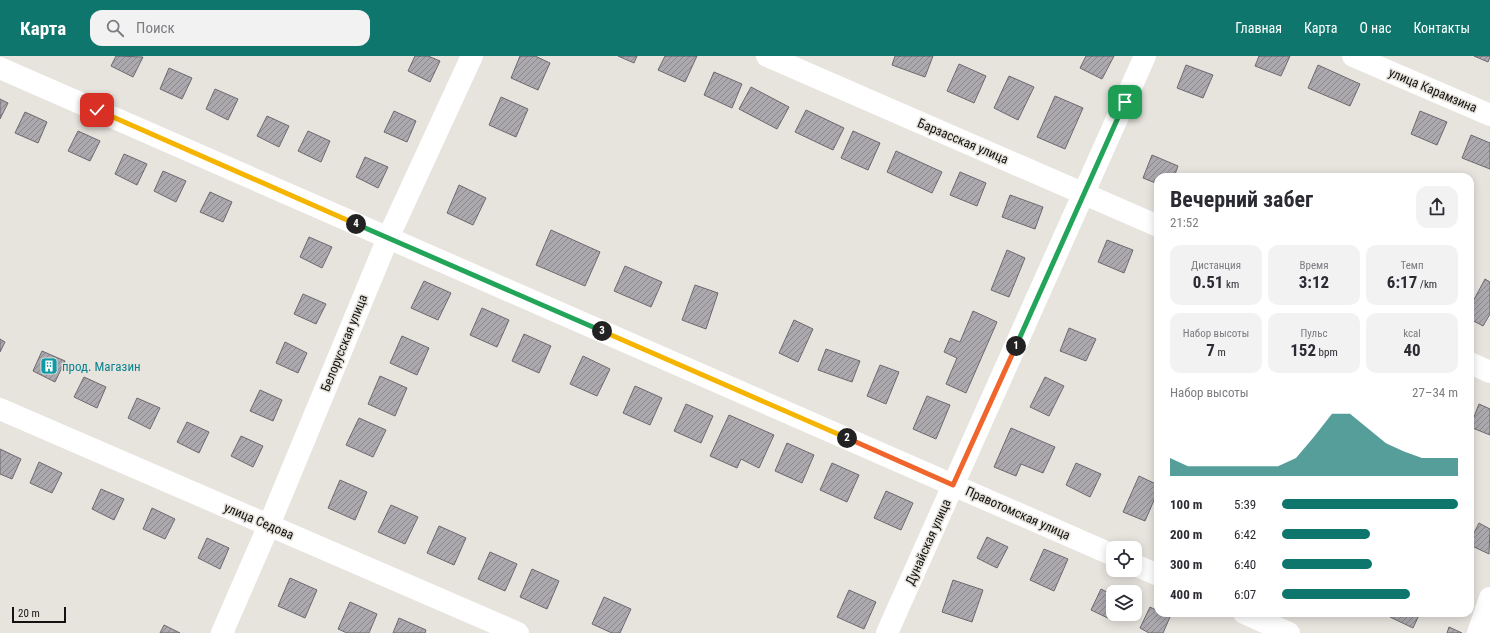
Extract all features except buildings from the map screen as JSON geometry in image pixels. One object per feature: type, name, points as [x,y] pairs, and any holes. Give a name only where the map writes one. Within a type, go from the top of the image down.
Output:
[{"type":"street","name":"Белорусская улица","points":[[222,633],[269,525],[388,238],[472,56]]},
{"type":"street","name":"Барзасская улица","points":[[767,56],[1154,224]]},
{"type":"street","name":"Дунайская улица","points":[[887,633],[1145,56]]},
{"type":"street","name":"улица Карамзина","points":[[1354,56],[1490,115]]},
{"type":"street","name":"Правотомская улица","points":[[0,68],[1106,552]]},
{"type":"street","points":[[1474,366],[1490,372]]},
{"type":"street","name":"улица Седова","points":[[0,409],[518,633]]},
{"type":"street","points":[[1142,568],[1154,573]]},
{"type":"street","points":[[1478,633],[1490,598]]},
{"type":"street","points":[[1253,617],[1289,633]]},
{"type":"place","name":"прод. Магазин","points":[[49,366]]},
{"type":"route","points":[[97,110],[953,485],[1125,102]]}]
